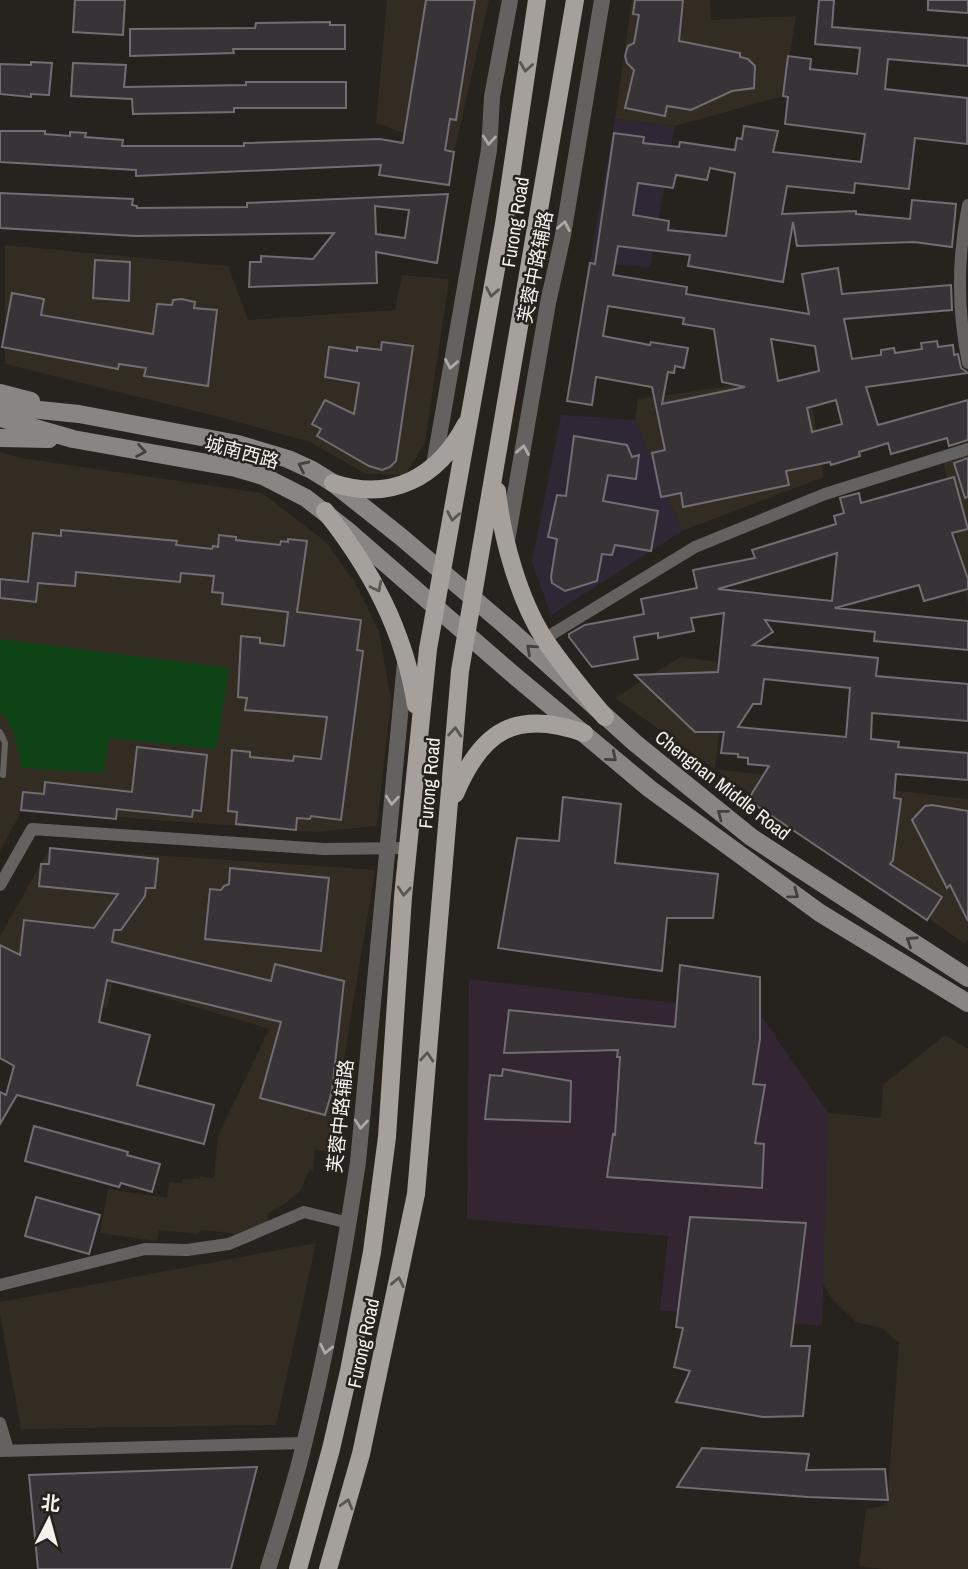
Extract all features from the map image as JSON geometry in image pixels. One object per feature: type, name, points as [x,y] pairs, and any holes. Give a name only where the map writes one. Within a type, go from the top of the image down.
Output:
[{"type":"main road","name":"Furong Road","points":[[298,1569],[328,1461],[349,1371],[374,1238],[387,1137],[419,726],[436,607],[509,190],[537,0]]},
{"type":"main road","name":"Furong Road","points":[[328,1569],[361,1454],[416,1194],[460,671],[575,0]]},
{"type":"main road","points":[[0,393],[79,414]]},
{"type":"main road","name":"城南西路","points":[[0,406],[79,414],[238,444],[288,459],[332,483],[473,598]]},
{"type":"main road","points":[[332,483],[354,490],[389,489],[406,484],[433,465],[461,433],[471,414]]},
{"type":"main road","name":"城南西路","points":[[0,418],[73,439],[236,468],[286,486],[325,511],[467,634]]},
{"type":"main road","points":[[0,438],[73,439]]},
{"type":"main road","points":[[495,471],[498,504],[528,609],[544,639],[605,717]]},
{"type":"main road","points":[[325,511],[374,581],[393,622],[414,693],[419,726]]},
{"type":"main road","name":"Chengnan Middle Road","points":[[473,598],[667,771],[751,837],[968,978]]},
{"type":"main road","points":[[467,634],[650,789],[820,913],[968,1003]]},
{"type":"main road","points":[[447,821],[463,775],[473,758],[486,742],[503,730],[519,725],[545,723],[584,733]]},
{"type":"street","points":[[433,465],[489,150],[492,97],[510,0]]},
{"type":"street","name":"芙蓉中路辅路","points":[[507,541],[554,267],[563,235],[602,0]]},
{"type":"street","points":[[968,205],[960,245],[958,296],[968,363]]},
{"type":"street","points":[[544,639],[695,547],[825,494],[968,449]]},
{"type":"street","name":"芙蓉中路辅路","points":[[268,1569],[305,1443],[349,1223],[358,1162],[405,659]]},
{"type":"street","points":[[0,885],[32,829],[324,849],[408,848]]},
{"type":"street","points":[[0,1285],[145,1249],[187,1250],[229,1244],[270,1229],[304,1212],[349,1223]]},
{"type":"street","points":[[0,1423],[4,1450],[305,1443]]},
{"type":"lane","points":[[0,732],[5,743],[4,775]]},
{"type":"shaded area","points":[[387,0],[489,0],[454,152],[376,123]]},
{"type":"shaded area","points":[[632,0],[710,0],[711,20],[796,16],[783,96],[675,126],[615,119]]},
{"type":"shaded area","points":[[615,119],[675,126],[650,267],[590,263]]},
{"type":"shaded area","points":[[5,245],[228,266],[248,320],[395,310],[402,275],[449,279],[425,443],[405,475],[366,474],[310,442],[5,364]]},
{"type":"shaded area","points":[[807,375],[824,477],[682,531],[635,420],[638,399]]},
{"type":"shaded area","points":[[561,415],[635,420],[682,531],[551,615],[532,562]]},
{"type":"shaded area","points":[[968,447],[968,605],[943,457]]},
{"type":"shaded area","points":[[0,452],[21,458],[262,493],[326,542],[356,584],[379,631],[391,700],[377,826],[315,832],[22,810],[0,851]]},
{"type":"shaded area","points":[[680,657],[727,663],[715,769],[615,698]]},
{"type":"shaded area","points":[[715,769],[968,799],[968,941],[964,943]]},
{"type":"shaded area","points":[[50,848],[375,870],[329,1151],[315,1150],[313,1171],[309,1171],[301,1190],[285,1204],[268,1213],[266,1227],[253,1241],[233,1241],[233,1233],[200,1230],[198,1234],[159,1230],[157,1241],[100,1233],[108,1189],[167,1198],[169,1182],[182,1183],[183,1179],[200,1179],[200,1176],[214,1178],[218,1136],[269,1029],[113,982],[107,1009],[0,945],[0,936]]},
{"type":"shaded area","points":[[469,979],[759,1013],[828,1113],[822,1326],[660,1310],[668,1236],[467,1219]]},
{"type":"shaded area","points":[[945,1035],[968,1049],[968,1569],[883,1569],[859,1566],[866,1509],[887,1505],[899,1343],[882,1328],[856,1322],[832,1299],[817,1274],[828,1113],[881,1118],[883,1085]]},
{"type":"shaded area","points":[[316,1243],[276,1425],[21,1429],[0,1315],[0,1302]]},
{"type":"green space","points":[[0,639],[229,668],[216,749],[109,738],[103,773],[21,768],[12,730],[0,714]]},
{"type":"building","points":[[75,0],[125,0],[123,35],[73,32]]},
{"type":"building","points":[[426,0],[475,0],[456,120],[450,119],[445,150],[454,152],[449,185],[379,175],[381,165],[136,176],[136,170],[0,162],[0,131],[45,131],[45,134],[70,136],[70,132],[86,133],[85,137],[123,140],[122,146],[244,146],[244,143],[380,139],[403,143]]},
{"type":"building","points":[[635,0],[683,0],[679,41],[740,53],[740,57],[748,59],[755,66],[754,88],[732,91],[691,110],[667,106],[665,116],[625,108],[634,70],[627,63],[625,56],[628,46],[634,43],[639,15],[633,14]]},
{"type":"building","points":[[819,0],[834,0],[832,27],[968,38],[968,66],[888,59],[885,89],[967,98],[967,144],[915,138],[909,189],[855,183],[854,193],[787,186],[782,214],[856,211],[856,214],[910,219],[912,200],[956,204],[952,247],[914,242],[797,246],[793,222],[783,282],[688,266],[690,255],[618,246],[613,275],[687,287],[686,294],[809,314],[802,274],[838,268],[842,294],[951,285],[952,310],[844,319],[852,359],[881,355],[881,350],[894,348],[895,353],[922,349],[921,343],[937,341],[938,347],[953,345],[954,355],[958,354],[961,368],[968,373],[866,387],[878,425],[968,400],[968,440],[949,446],[947,438],[891,454],[888,443],[831,465],[830,462],[786,471],[789,485],[683,507],[681,493],[661,497],[652,453],[665,450],[652,387],[596,377],[592,405],[567,401],[590,263],[595,264],[614,133],[644,137],[643,143],[679,147],[680,142],[735,150],[737,138],[742,139],[744,126],[778,131],[773,152],[861,162],[865,134],[785,124],[788,97],[783,96],[788,56],[811,59],[810,69],[857,74],[860,48],[815,44]],"holes":[[[710,168],[735,173],[726,236],[668,230],[669,221],[633,215],[638,183],[673,188],[676,175],[707,180]],[[608,306],[684,318],[683,324],[714,329],[722,382],[745,387],[662,404],[668,372],[674,373],[675,366],[684,368],[688,348],[651,342],[650,345],[603,336]],[[771,339],[815,346],[819,371],[778,381]],[[836,400],[842,424],[812,432],[807,408]]]},
{"type":"building","points":[[928,0],[968,0],[968,13],[928,10]]},
{"type":"building","points":[[330,22],[330,25],[345,25],[345,49],[233,49],[234,53],[130,56],[130,29],[255,28],[256,23]]},
{"type":"building","points":[[31,62],[52,63],[49,95],[31,94],[31,97],[0,94],[0,64],[31,65]]},
{"type":"building","points":[[73,63],[126,65],[124,87],[246,85],[246,82],[346,82],[346,108],[234,108],[234,112],[133,114],[132,99],[71,96]]},
{"type":"building","points":[[0,193],[133,199],[132,205],[137,208],[247,207],[247,203],[448,194],[437,263],[376,252],[377,283],[249,287],[250,262],[261,262],[261,256],[313,259],[334,233],[135,236],[0,228]],"holes":[[[375,206],[409,210],[405,238],[376,234]]]},
{"type":"building","points":[[95,260],[130,262],[129,301],[93,298]]},
{"type":"building","points":[[12,293],[44,299],[41,315],[153,334],[157,304],[172,305],[173,300],[182,299],[195,302],[194,308],[217,310],[208,386],[144,376],[146,368],[119,364],[118,369],[2,347]]},
{"type":"building","points":[[382,342],[413,346],[396,461],[382,470],[369,466],[317,436],[321,429],[312,424],[325,400],[354,414],[359,383],[325,377],[329,347],[357,351],[357,347],[381,350]]},
{"type":"building","points":[[574,436],[627,445],[632,457],[639,455],[636,479],[608,475],[603,501],[658,511],[651,551],[615,545],[612,555],[602,554],[597,581],[565,591],[552,583],[557,539],[548,537],[557,495],[566,496]]},
{"type":"building","points":[[968,458],[968,497],[965,498],[954,463]]},
{"type":"building","points":[[954,477],[968,529],[952,533],[968,579],[968,589],[924,601],[919,585],[835,608],[968,621],[968,650],[874,641],[875,632],[765,620],[773,632],[753,645],[878,658],[876,676],[968,684],[968,721],[872,713],[871,739],[899,742],[898,747],[968,753],[968,780],[896,774],[894,798],[901,799],[893,860],[890,864],[942,897],[927,920],[748,800],[769,766],[748,764],[748,758],[738,757],[738,754],[721,753],[724,732],[695,732],[635,675],[718,672],[724,613],[691,618],[694,631],[658,638],[658,633],[634,637],[638,659],[592,667],[569,637],[569,634],[585,625],[644,614],[641,599],[697,588],[693,570],[755,558],[752,550],[836,524],[834,516],[844,513],[840,498],[859,493],[861,503]],"holes":[[[837,553],[832,601],[718,589],[780,571]],[[764,679],[850,688],[846,737],[738,727],[753,704],[761,704]]]},
{"type":"building","points":[[61,530],[177,541],[176,545],[212,549],[213,546],[218,547],[219,535],[236,537],[236,540],[280,545],[281,541],[288,542],[288,539],[307,541],[297,612],[361,620],[357,650],[363,651],[341,820],[311,816],[310,819],[297,818],[296,830],[236,824],[237,812],[228,811],[232,750],[250,752],[250,757],[293,761],[294,756],[321,759],[327,717],[245,710],[247,698],[238,697],[241,636],[260,638],[260,643],[284,646],[288,612],[222,604],[223,593],[212,592],[214,576],[181,573],[180,582],[76,572],[75,586],[38,583],[36,602],[0,598],[0,579],[28,582],[33,533],[61,536]]},
{"type":"building","points":[[137,747],[207,755],[201,811],[193,810],[192,817],[117,809],[116,819],[21,810],[23,792],[44,794],[45,782],[132,792]]},
{"type":"building","points":[[563,797],[621,804],[615,863],[718,874],[713,918],[667,918],[662,971],[498,948],[517,838],[559,841]]},
{"type":"building","points":[[925,806],[968,811],[968,921],[950,885],[947,888],[912,820]]},
{"type":"building","points":[[50,848],[158,859],[155,888],[146,888],[145,896],[121,930],[114,930],[112,942],[271,981],[275,964],[344,981],[332,1091],[325,1115],[260,1098],[281,1022],[107,980],[99,1022],[150,1035],[137,1085],[214,1105],[204,1144],[17,1095],[0,1124],[0,1092],[6,1095],[14,1066],[0,1058],[0,945],[20,955],[24,920],[94,928],[118,894],[39,886],[41,864],[49,864]]},
{"type":"building","points":[[230,868],[329,878],[321,951],[205,939],[210,889],[221,890],[229,884]]},
{"type":"building","points":[[680,965],[760,977],[760,1039],[753,1084],[765,1085],[755,1143],[764,1144],[762,1188],[607,1177],[613,1134],[615,1135],[620,1057],[617,1057],[618,1050],[504,1053],[509,1010],[675,1027]]},
{"type":"building","points":[[503,1069],[571,1081],[570,1122],[485,1119],[490,1075],[502,1076]]},
{"type":"building","points":[[34,1126],[128,1152],[127,1155],[160,1164],[152,1192],[121,1183],[119,1187],[25,1161]]},
{"type":"building","points":[[36,1197],[100,1215],[89,1254],[25,1236]]},
{"type":"building","points":[[690,1217],[806,1223],[791,1346],[810,1346],[803,1416],[763,1417],[676,1402],[690,1371],[674,1367],[683,1328],[676,1327]]},
{"type":"building","points":[[702,1448],[809,1454],[806,1470],[885,1469],[888,1500],[677,1487]]},
{"type":"building","points":[[257,1467],[231,1569],[38,1569],[29,1475]]}]
